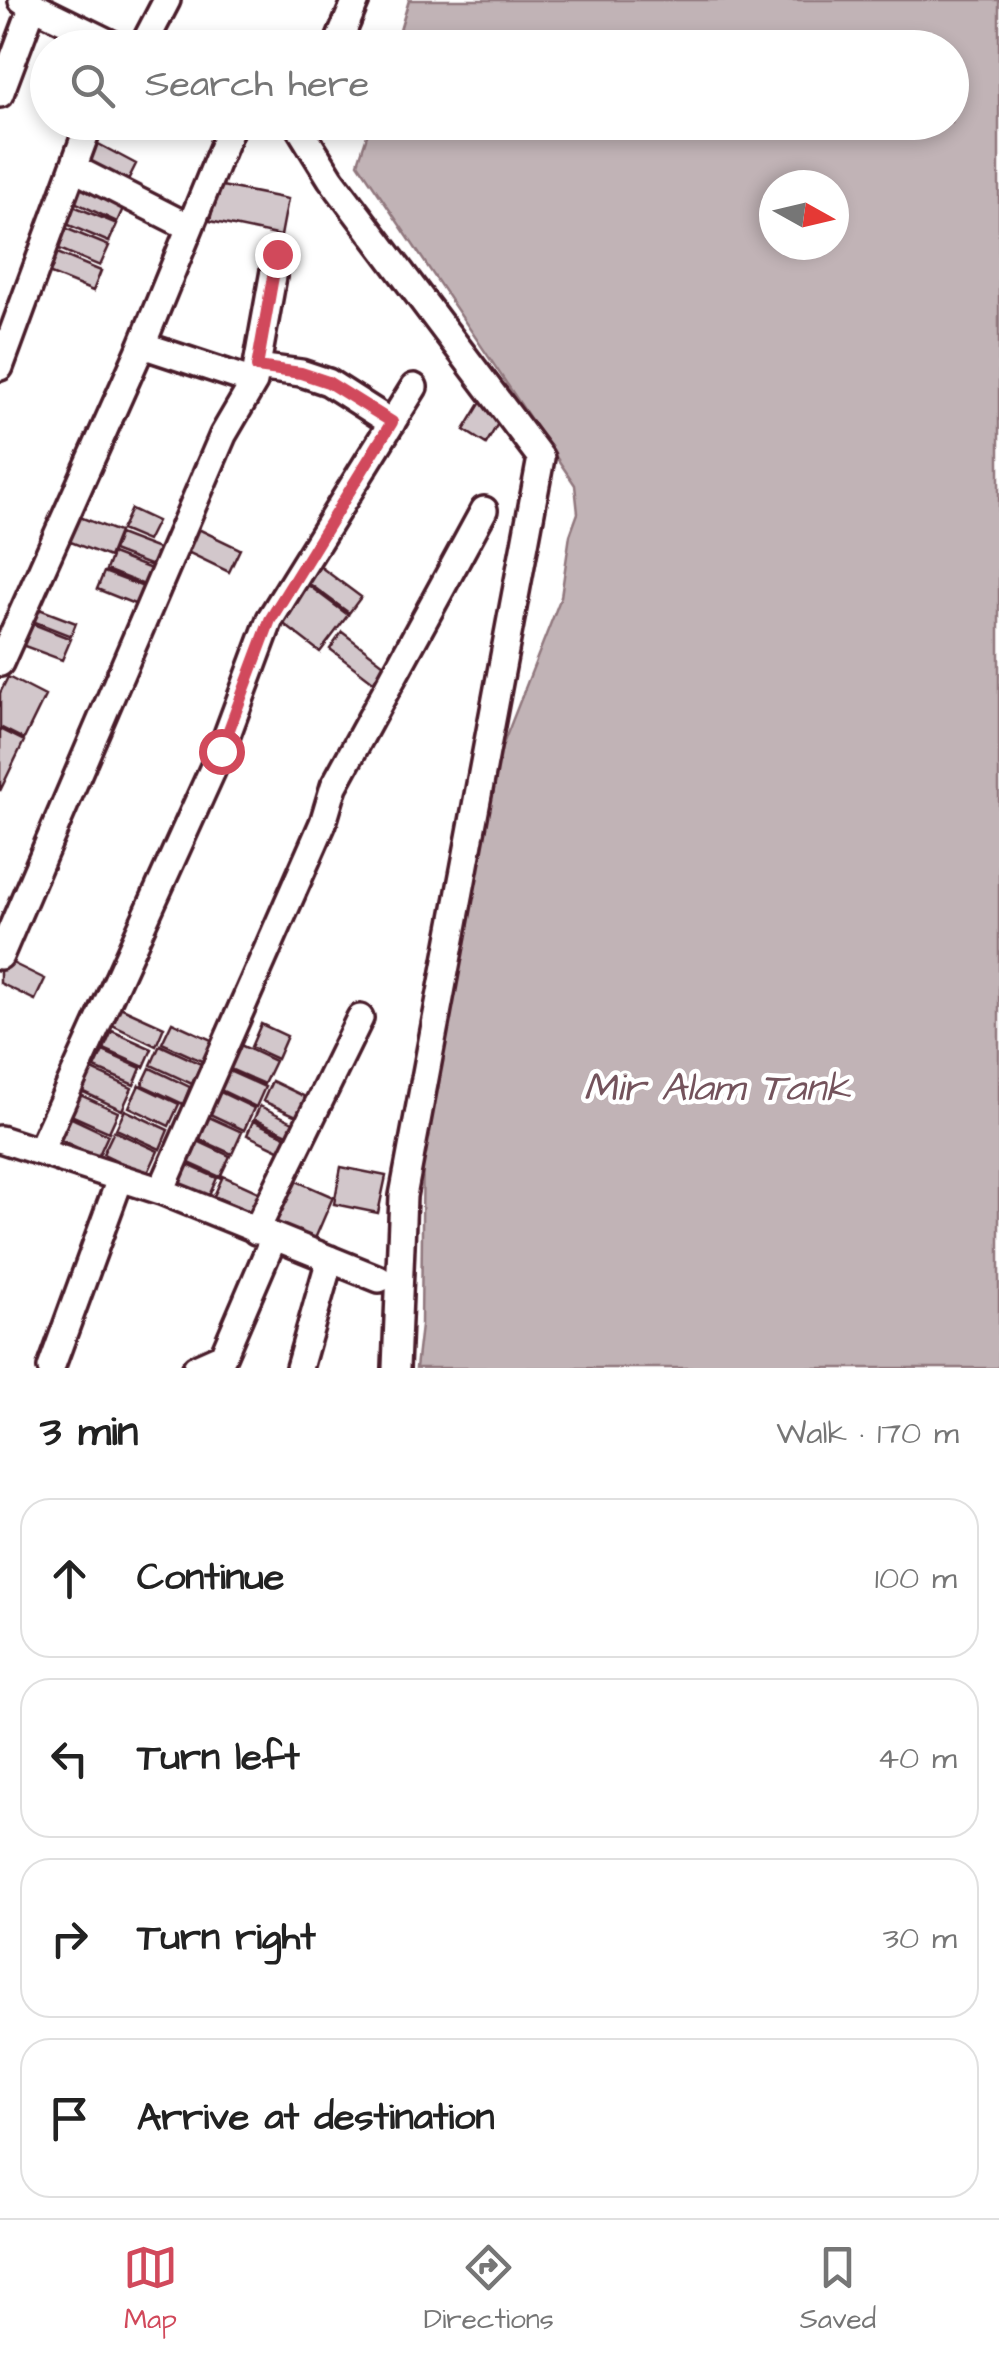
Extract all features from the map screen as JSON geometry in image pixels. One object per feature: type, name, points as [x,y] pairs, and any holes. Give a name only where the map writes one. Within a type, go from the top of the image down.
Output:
[{"type":"street","points":[[151,30],[167,0]]},
{"type":"street","points":[[344,30],[356,0]]},
{"type":"street","points":[[0,94],[27,3],[83,30]]},
{"type":"street","points":[[0,367],[84,140]]},
{"type":"street","points":[[0,662],[142,345],[226,140]]},
{"type":"street","points":[[307,140],[331,179],[541,458],[403,1196],[396,1368]]},
{"type":"street","points":[[74,168],[190,227]]},
{"type":"street","points":[[0,956],[224,435],[256,375],[277,254]]},
{"type":"street","points":[[142,345],[256,375],[301,373],[328,382],[392,422]]},
{"type":"street","points":[[40,1151],[221,751],[270,620],[414,387]]},
{"type":"street","points":[[161,1191],[322,823],[334,786],[484,510]]},
{"type":"street","points":[[196,1368],[222,1356],[266,1234],[360,1018]]},
{"type":"street","points":[[0,1139],[161,1191],[379,1279]]},
{"type":"street","points":[[51,1368],[120,1179]]},
{"type":"street","points":[[299,1368],[330,1260]]},
{"type":"water","name":"Mir Alam Tank","points":[[409,0],[999,0],[999,1368],[416,1368],[421,1326],[423,1135],[487,785],[561,597],[570,535],[578,513],[575,485],[358,163],[365,140],[969,140],[969,30],[400,30]]},
{"type":"building","points":[[91,140],[136,164],[124,188],[79,163]]},
{"type":"building","points":[[80,176],[128,197],[117,222],[70,200]]},
{"type":"building","points":[[217,185],[288,199],[281,236],[210,221]]},
{"type":"building","points":[[71,205],[117,224],[109,242],[64,223]]},
{"type":"building","points":[[65,228],[109,246],[100,266],[57,248]]},
{"type":"building","points":[[55,252],[101,271],[93,291],[46,272]]},
{"type":"building","points":[[481,402],[503,415],[486,444],[464,430]]},
{"type":"building","points":[[131,509],[157,521],[147,541],[121,530]]},
{"type":"building","points":[[72,514],[119,532],[109,557],[63,539]]},
{"type":"building","points":[[190,525],[240,549],[229,572],[179,548]]},
{"type":"building","points":[[119,534],[166,552],[160,569],[113,551]]},
{"type":"building","points":[[112,554],[159,572],[152,588],[106,570]]},
{"type":"building","points":[[318,565],[361,597],[349,613],[307,582]]},
{"type":"building","points":[[104,572],[149,589],[142,607],[97,589]]},
{"type":"building","points":[[304,582],[348,615],[320,652],[276,618]]},
{"type":"building","points":[[34,607],[76,623],[71,636],[30,620]]},
{"type":"building","points":[[28,622],[71,639],[62,660],[19,644]]},
{"type":"building","points":[[342,632],[388,667],[376,684],[330,649]]},
{"type":"building","points":[[8,677],[45,696],[24,739],[0,727],[0,693]]},
{"type":"building","points":[[0,729],[24,741],[0,791]]},
{"type":"building","points":[[6,960],[45,979],[35,1000],[0,983]]},
{"type":"building","points":[[120,1007],[164,1027],[156,1046],[112,1025]]},
{"type":"building","points":[[172,1022],[216,1042],[206,1063],[162,1043]]},
{"type":"building","points":[[261,1024],[287,1036],[277,1059],[251,1047]]},
{"type":"building","points":[[112,1031],[152,1049],[144,1067],[104,1049]]},
{"type":"building","points":[[234,1042],[275,1061],[264,1084],[223,1066]]},
{"type":"building","points":[[160,1045],[201,1064],[192,1084],[151,1065]]},
{"type":"building","points":[[103,1051],[141,1068],[134,1085],[95,1068]]},
{"type":"building","points":[[86,1067],[132,1088],[122,1110],[77,1089]]},
{"type":"building","points":[[220,1067],[265,1087],[256,1107],[212,1086]]},
{"type":"building","points":[[150,1068],[190,1087],[183,1104],[142,1085]]},
{"type":"building","points":[[272,1081],[310,1099],[301,1118],[263,1101]]},
{"type":"building","points":[[139,1085],[179,1104],[169,1126],[129,1107]]},
{"type":"building","points":[[210,1087],[254,1108],[244,1130],[199,1109]]},
{"type":"building","points":[[74,1092],[118,1112],[109,1132],[64,1112]]},
{"type":"building","points":[[260,1106],[297,1124],[292,1136],[254,1119]]},
{"type":"building","points":[[125,1110],[168,1130],[160,1149],[116,1129]]},
{"type":"building","points":[[198,1112],[242,1132],[232,1154],[188,1134]]},
{"type":"building","points":[[61,1113],[108,1135],[98,1157],[51,1136]]},
{"type":"building","points":[[253,1121],[290,1138],[283,1152],[247,1135]]},
{"type":"building","points":[[114,1131],[158,1151],[147,1175],[103,1154]]},
{"type":"building","points":[[187,1136],[230,1156],[220,1177],[178,1158]]},
{"type":"building","points":[[177,1160],[217,1178],[208,1198],[169,1179]]},
{"type":"building","points":[[341,1167],[386,1176],[378,1213],[334,1204]]},
{"type":"building","points":[[223,1176],[265,1195],[256,1215],[214,1196]]},
{"type":"building","points":[[285,1176],[333,1197],[314,1241],[266,1221]]},
{"type":"route","points":[[221,751],[270,620],[392,422],[328,382],[301,373],[257,367],[277,254]]}]
